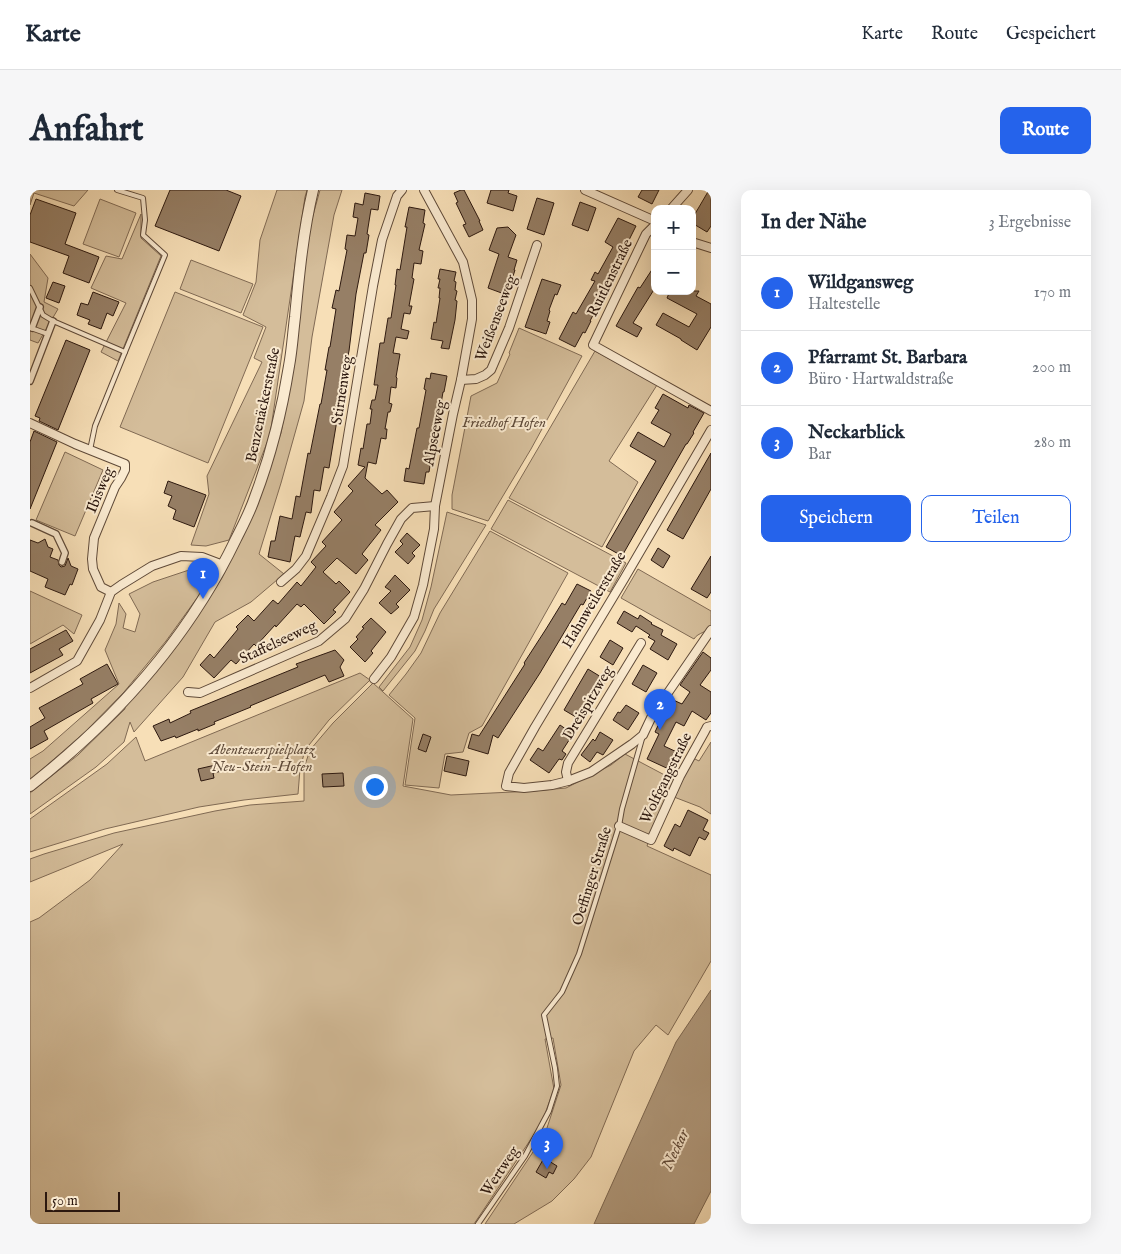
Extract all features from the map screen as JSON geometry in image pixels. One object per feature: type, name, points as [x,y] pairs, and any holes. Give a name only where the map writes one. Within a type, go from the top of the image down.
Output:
[{"type":"street","name":"Benzenäckerstraße","points":[[30,786],[72,751],[125,701],[168,650],[203,599],[223,565],[255,498],[274,437],[289,365],[307,216],[313,190]]},
{"type":"street","name":"Stirnenweg","points":[[281,582],[296,569],[306,556],[343,466],[382,240],[397,196],[402,190]]},
{"type":"street","name":"Alpseeweg","points":[[374,679],[392,657],[414,617],[423,584],[434,529],[435,506],[472,319],[472,300],[463,262],[424,190]]},
{"type":"street","points":[[585,190],[651,219]]},
{"type":"street","points":[[675,205],[688,190]]},
{"type":"street","name":"Ruitlenstraße","points":[[651,229],[646,234],[593,345],[711,411]]},
{"type":"street","points":[[696,243],[711,248]]},
{"type":"street","name":"Weißenseeweg","points":[[461,380],[476,379],[492,370],[509,328],[537,245]]},
{"type":"street","points":[[31,328],[40,307]]},
{"type":"street","points":[[30,381],[53,321]]},
{"type":"street","name":"Ibisweg","points":[[30,424],[125,464],[121,478],[115,487],[94,538],[93,569],[101,587],[111,592]]},
{"type":"street","name":"Hahnweilerstraße","points":[[568,781],[524,788],[506,786],[509,773],[535,727],[711,430]]},
{"type":"street","name":"Staffelseeweg","points":[[188,692],[200,693],[319,641],[345,619],[350,612],[401,519],[412,508],[435,506]]},
{"type":"street","points":[[32,523],[56,534],[65,553],[62,562]]},
{"type":"street","points":[[30,688],[77,661],[100,620],[111,592],[152,566],[181,556],[202,557],[223,565]]},
{"type":"street","points":[[568,781],[591,772],[643,735],[652,716],[708,642],[711,630]]},
{"type":"street","name":"Dreispitzweg","points":[[568,781],[566,772],[568,763],[641,643]]},
{"type":"street","name":"Wolfgangstraße","points":[[619,826],[651,840],[680,776],[707,727],[711,726]]},
{"type":"lane","points":[[90,450],[95,426],[165,255],[144,235],[143,198],[118,190]]},
{"type":"lane","points":[[30,288],[44,315],[53,321],[125,352]]},
{"type":"lane","points":[[31,328],[48,334]]},
{"type":"lane","name":"Oeffinger Straße","points":[[544,1015],[562,992],[579,954],[619,826],[643,735]]},
{"type":"lane","name":"Wertweg","points":[[478,1224],[525,1156],[549,1111],[557,1086],[544,1015]]},
{"type":"green space","points":[[30,190],[88,190],[74,206],[34,193],[30,205]]},
{"type":"green space","points":[[277,190],[307,190],[270,435],[229,540],[206,546],[191,545],[209,494],[207,476],[262,362],[254,358],[266,327],[243,315],[256,282],[260,240]]},
{"type":"green space","points":[[320,190],[342,190],[334,215],[312,337],[304,401],[259,554],[284,574],[251,602],[215,622],[183,677],[134,732],[130,722],[124,742],[96,767],[30,814],[30,793],[78,755],[125,709],[175,648],[222,578],[239,543],[281,433],[291,378],[307,237]]},
{"type":"green space","points":[[100,199],[136,213],[119,257],[83,244]]},
{"type":"green space","points":[[141,214],[141,238],[161,256],[118,361],[101,352],[126,303],[91,288],[106,256],[122,259]]},
{"type":"green space","points":[[30,254],[48,278],[44,302],[58,309],[38,343],[30,340]]},
{"type":"green space","points":[[191,260],[253,284],[241,313],[180,289]]},
{"type":"green space","points":[[175,292],[263,327],[208,463],[120,427]]},
{"type":"green space","name":"Friedhof Hofen","points":[[519,328],[582,356],[531,449],[488,521],[452,509],[452,495],[471,396],[497,383]]},
{"type":"green space","points":[[595,351],[657,385],[609,461],[638,482],[602,547],[509,498]]},
{"type":"green space","points":[[65,452],[103,470],[75,536],[36,520]]},
{"type":"green space","points":[[508,500],[626,563],[610,592],[491,529]]},
{"type":"green space","points":[[447,512],[486,525],[434,609],[415,651],[383,691],[379,687],[410,647],[422,620]]},
{"type":"green space","points":[[490,531],[568,573],[482,726],[469,733],[463,752],[445,754],[439,788],[405,785],[415,718],[389,695],[421,653],[440,613]]},
{"type":"green space","points":[[192,569],[204,576],[205,587],[166,641],[124,692],[85,732],[30,780],[30,759],[43,751],[119,684],[105,650],[116,624],[119,603],[126,614],[123,628],[135,632],[140,614],[129,594],[153,582]]},
{"type":"green space","points":[[638,569],[711,611],[710,628],[694,639],[621,598]]},
{"type":"green space","points":[[30,591],[82,615],[74,634],[63,625],[30,644]]},
{"type":"green space","name":"Abenteuerspielplatz Neu-Stein-Hofen","points":[[360,673],[370,680],[329,720],[305,750],[300,769],[298,794],[199,807],[105,829],[30,852],[30,819],[107,764],[136,737],[145,761]]},
{"type":"green space","points":[[373,683],[413,719],[403,786],[451,795],[566,788],[611,765],[625,754],[674,780],[647,846],[711,875],[711,961],[668,1035],[656,1025],[634,1051],[591,1157],[574,1179],[552,1201],[514,1224],[485,1224],[545,1134],[561,1085],[553,1038],[545,1039],[554,1089],[545,1114],[535,1133],[474,1224],[30,1224],[30,922],[39,918],[90,880],[123,844],[30,882],[30,859],[114,833],[215,811],[250,805],[304,801],[304,768],[310,750],[333,723]]},
{"type":"green space","points":[[711,742],[711,814],[700,807],[674,797],[693,758],[699,761]]},
{"type":"water","name":"Neckar","points":[[711,990],[711,1191],[694,1224],[594,1224],[676,1042]]},
{"type":"building","points":[[170,190],[226,190],[241,196],[219,251],[155,226]]},
{"type":"building","points":[[464,190],[483,230],[469,237],[463,225],[466,224],[456,203],[458,202],[454,193]]},
{"type":"building","points":[[491,190],[509,190],[508,193],[517,196],[513,211],[487,203]]},
{"type":"building","points":[[642,190],[659,190],[652,204],[638,197]]},
{"type":"building","points":[[709,190],[711,190],[711,226],[707,232],[696,225],[696,212]]},
{"type":"building","points":[[365,193],[380,196],[378,210],[371,209],[367,234],[369,235],[356,294],[349,351],[342,383],[329,468],[324,467],[320,491],[314,490],[311,513],[306,512],[300,537],[295,536],[290,562],[268,557],[271,541],[275,541],[280,516],[292,519],[296,496],[300,497],[308,453],[310,454],[321,404],[336,309],[332,308],[336,290],[339,291],[347,250],[345,249],[347,235],[355,236],[358,218],[353,217],[355,203],[363,205]]},
{"type":"building","points":[[537,198],[554,203],[544,235],[527,229]]},
{"type":"building","points":[[36,199],[76,213],[65,244],[99,257],[89,283],[63,273],[69,256],[30,242],[30,215]]},
{"type":"building","points":[[580,202],[596,208],[588,231],[572,225]]},
{"type":"building","points":[[409,207],[425,210],[423,223],[425,224],[419,250],[423,251],[421,264],[414,263],[412,278],[414,279],[409,306],[412,306],[410,314],[404,313],[401,329],[409,331],[407,339],[396,337],[393,353],[400,354],[396,388],[391,387],[389,403],[392,404],[390,412],[388,412],[385,429],[387,429],[386,439],[381,438],[376,464],[368,462],[365,478],[382,494],[387,490],[398,502],[375,525],[381,530],[362,554],[368,560],[356,574],[337,558],[323,572],[336,584],[339,581],[350,592],[333,610],[336,612],[324,624],[304,604],[301,607],[297,604],[276,627],[275,625],[256,646],[254,644],[236,664],[231,660],[214,678],[200,665],[210,654],[214,658],[238,629],[236,627],[248,615],[254,621],[273,600],[278,604],[297,582],[301,586],[316,567],[311,562],[326,546],[322,542],[342,520],[334,512],[353,491],[348,486],[365,467],[358,465],[367,424],[370,424],[372,400],[375,400],[378,385],[374,385],[380,343],[384,343],[388,318],[391,318],[397,269],[400,270]]},
{"type":"building","points":[[618,218],[636,226],[585,333],[583,332],[575,347],[559,339],[573,312],[576,314],[595,281],[591,280],[595,272],[598,274],[613,247],[605,242]]},
{"type":"building","points":[[508,227],[516,235],[508,257],[517,260],[507,295],[488,288],[499,254],[489,250],[497,228]]},
{"type":"building","points":[[440,269],[456,272],[454,281],[456,282],[455,290],[457,291],[455,300],[457,301],[449,349],[441,348],[443,341],[431,339],[440,298],[440,288],[438,288],[440,279],[438,279]]},
{"type":"building","points":[[651,271],[651,294],[633,323],[642,328],[637,337],[616,326],[638,287],[640,288]]},
{"type":"building","points":[[542,279],[561,285],[557,295],[555,294],[549,310],[547,321],[550,322],[546,334],[525,327]]},
{"type":"building","points":[[53,282],[65,286],[59,303],[46,298]]},
{"type":"building","points":[[696,291],[699,291],[696,296],[711,304],[711,327],[697,350],[656,325],[663,313],[689,327],[697,314],[667,298],[668,295],[696,295]]},
{"type":"building","points":[[93,292],[119,302],[113,316],[107,313],[101,329],[88,324],[90,320],[77,315],[81,303],[88,305]]},
{"type":"building","points":[[66,340],[90,350],[58,430],[39,421],[40,418],[35,416]]},
{"type":"building","points":[[431,373],[447,376],[438,422],[436,421],[429,460],[431,460],[429,472],[426,472],[424,484],[404,481],[406,468],[409,469],[417,428],[419,428],[426,390],[424,389],[426,378],[430,379]]},
{"type":"building","points":[[663,394],[688,408],[689,405],[704,413],[622,556],[606,547],[656,461],[630,446],[638,432],[664,447],[671,434],[651,423],[659,410],[655,408]]},
{"type":"building","points":[[34,431],[57,442],[30,509],[30,442]]},
{"type":"building","points":[[711,453],[711,489],[683,539],[667,530]]},
{"type":"building","points":[[168,481],[206,495],[194,527],[173,519],[176,510],[168,506],[172,496],[164,493]]},
{"type":"building","points":[[407,533],[420,545],[412,553],[415,556],[408,564],[395,552],[403,544],[400,541]]},
{"type":"building","points":[[45,539],[48,547],[53,549],[50,557],[58,560],[61,567],[65,566],[68,558],[71,566],[78,569],[72,585],[70,584],[65,595],[45,587],[48,579],[30,571],[30,540],[38,543]]},
{"type":"building","points":[[658,548],[670,556],[663,568],[651,560]]},
{"type":"building","points":[[711,556],[711,592],[707,598],[691,589]]},
{"type":"building","points":[[395,575],[410,590],[396,604],[399,607],[391,614],[379,603],[391,591],[385,587]]},
{"type":"building","points":[[577,584],[591,591],[583,605],[581,604],[498,738],[493,735],[488,754],[468,748],[472,734],[479,736],[562,603],[565,605]]},
{"type":"building","points":[[624,611],[638,619],[640,615],[651,624],[663,630],[661,635],[677,644],[668,660],[650,649],[655,641],[648,637],[650,635],[636,626],[632,632],[617,623]]},
{"type":"building","points":[[371,618],[386,632],[365,662],[350,647],[358,639],[356,637],[364,628],[362,627]]},
{"type":"building","points":[[66,630],[73,641],[59,649],[63,655],[30,673],[30,649]]},
{"type":"building","points":[[610,640],[623,648],[613,665],[600,657]]},
{"type":"building","points":[[335,650],[344,660],[340,667],[344,676],[329,682],[325,675],[214,722],[215,724],[176,738],[175,736],[161,741],[153,726],[169,719],[170,723],[191,713],[190,711],[298,667],[296,664]]},
{"type":"building","points":[[703,652],[711,658],[711,670],[700,685],[711,692],[711,713],[706,720],[692,711],[684,726],[676,722],[664,746],[681,754],[673,771],[647,759],[659,734],[655,732],[663,715],[660,714],[671,699],[682,704],[690,692],[680,685]]},
{"type":"building","points":[[107,664],[118,684],[91,699],[93,703],[44,731],[48,739],[30,749],[30,727],[45,718],[39,708],[83,684],[80,679]]},
{"type":"building","points":[[643,665],[657,673],[646,692],[632,684]]},
{"type":"building","points":[[588,669],[606,680],[581,720],[564,710]]},
{"type":"building","points":[[626,705],[639,713],[628,730],[613,720]]},
{"type":"building","points":[[560,725],[573,734],[562,751],[566,754],[562,760],[559,759],[549,773],[530,760],[538,748],[543,751]]},
{"type":"building","points":[[600,732],[613,740],[603,755],[597,752],[590,762],[581,755],[593,739],[595,741]]},
{"type":"building","points":[[423,734],[431,737],[426,752],[418,749]]},
{"type":"building","points":[[447,756],[469,761],[466,776],[444,771]]},
{"type":"building","points":[[220,764],[222,771],[213,773],[214,778],[201,781],[198,769]]},
{"type":"building","points":[[343,773],[344,786],[323,787],[322,774]]},
{"type":"building","points":[[688,810],[708,820],[703,830],[709,833],[705,840],[699,837],[690,856],[674,848],[673,851],[664,846],[675,824],[680,827]]},
{"type":"building","points":[[544,1158],[557,1166],[553,1174],[549,1172],[546,1178],[536,1172]]},
{"type":"place","name":"Wildgansweg","points":[[203,599]]},
{"type":"place","name":"Pfarramt St. Barbara","points":[[660,730]]},
{"type":"place","name":"Neckarblick","points":[[547,1169]]}]
